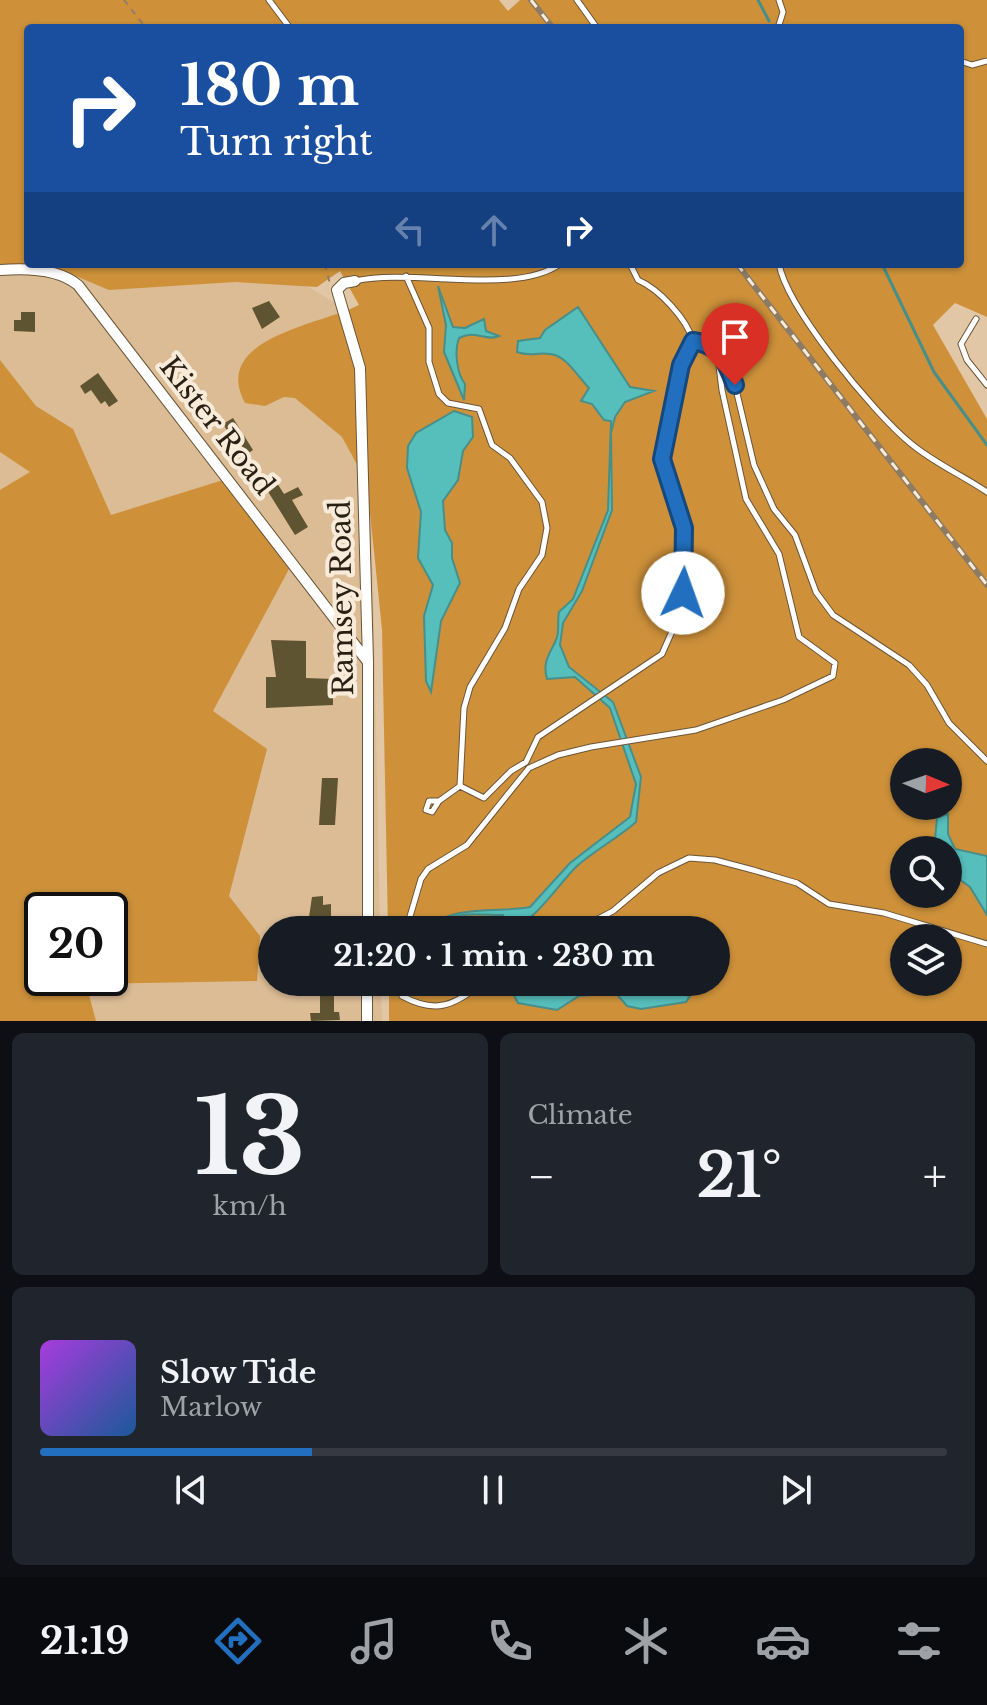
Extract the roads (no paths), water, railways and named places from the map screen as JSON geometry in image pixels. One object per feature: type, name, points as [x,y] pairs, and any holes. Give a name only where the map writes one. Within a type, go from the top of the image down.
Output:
[{"type":"street","name":"Kister Road","points":[[0,270],[23,268],[56,274],[78,285],[368,662]]},
{"type":"street","name":"Ramsey Road","points":[[355,281],[344,283],[337,290],[360,368],[368,662],[368,916]]},
{"type":"street","points":[[367,996],[367,1021]]},
{"type":"lane","points":[[269,0],[287,24]]},
{"type":"lane","points":[[577,0],[594,24]]},
{"type":"lane","points":[[779,0],[783,12],[779,24]]},
{"type":"lane","points":[[964,62],[972,65],[987,61]]},
{"type":"lane","points":[[355,281],[406,276],[482,279],[538,276],[553,268]]},
{"type":"lane","points":[[632,268],[638,280],[649,285],[686,325],[693,341]]},
{"type":"lane","points":[[780,268],[791,297],[874,407],[910,444],[987,492]]},
{"type":"lane","points":[[406,276],[429,328],[429,362],[439,394],[448,403],[479,409],[485,416],[485,433],[492,445],[510,458],[542,502],[547,528],[542,555],[519,589],[505,628],[470,687],[464,708],[460,786]]},
{"type":"lane","points":[[976,319],[961,344],[967,360],[987,385]]},
{"type":"lane","points":[[460,786],[484,798],[511,771],[526,762],[538,737],[662,654],[678,618],[686,561],[684,528],[662,459],[681,365],[693,341]]},
{"type":"lane","points":[[693,341],[709,343],[717,350],[735,385],[754,465],[774,509],[795,535],[816,592],[833,615],[909,665],[927,685],[949,723],[987,761]]},
{"type":"lane","points":[[410,916],[421,879],[428,869],[467,845],[529,768],[580,749],[696,730],[794,695],[833,676],[835,663],[799,637],[779,554],[746,499],[722,390],[717,350]]},
{"type":"lane","points":[[439,801],[460,786]]},
{"type":"lane","points":[[604,916],[658,873],[689,858],[715,860],[753,870],[797,883],[829,904],[884,913],[987,944]]},
{"type":"lane","points":[[402,996],[423,1008],[442,1007],[460,996]]},
{"type":"water","points":[[438,286],[453,327],[465,328],[484,319],[486,331],[499,336],[459,338],[457,356],[465,384],[464,400],[444,352],[446,325]]},
{"type":"water","points":[[578,307],[630,387],[654,391],[625,402],[615,417],[611,433],[612,510],[582,591],[563,623],[560,645],[569,667],[613,702],[641,777],[636,822],[577,866],[532,916],[449,916],[530,907],[570,863],[630,817],[636,784],[610,708],[575,677],[547,679],[545,667],[557,637],[559,612],[573,599],[608,510],[611,421],[604,420],[592,404],[581,401],[589,388],[561,358],[550,354],[517,352],[518,341],[540,338],[545,330]]},
{"type":"water","points":[[454,411],[472,417],[473,437],[463,451],[458,480],[443,501],[445,530],[452,543],[452,558],[460,583],[441,621],[431,692],[426,681],[424,616],[433,585],[418,558],[421,512],[407,468],[408,446],[416,433]]},
{"type":"water","points":[[937,820],[948,820],[949,836],[935,836]]},
{"type":"water","points":[[962,851],[987,856],[987,915],[970,887],[962,881]]},
{"type":"water","points":[[514,996],[579,996],[557,1010],[518,1003]]},
{"type":"water","points":[[618,996],[690,996],[686,1002],[641,1009],[627,1006]]},
{"type":"waterway","points":[[758,0],[769,21]]},
{"type":"waterway","points":[[884,268],[934,372],[987,445]]},
{"type":"railway","points":[[531,0],[550,24]]},
{"type":"railway","points":[[740,268],[987,585]]}]
